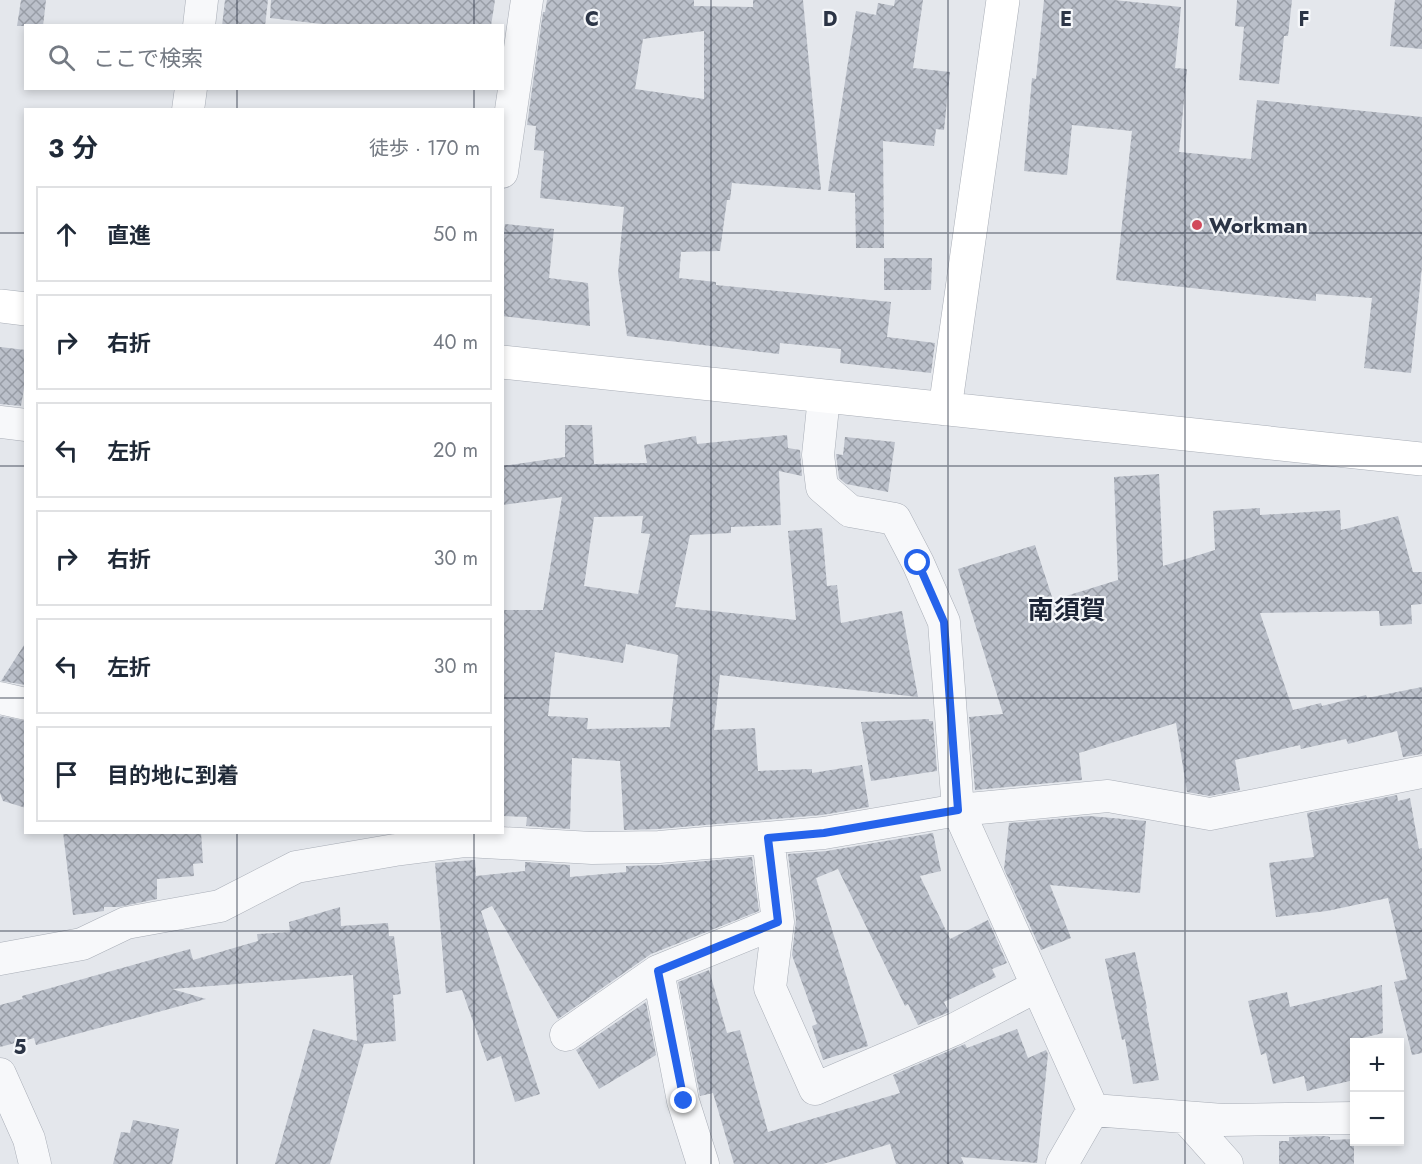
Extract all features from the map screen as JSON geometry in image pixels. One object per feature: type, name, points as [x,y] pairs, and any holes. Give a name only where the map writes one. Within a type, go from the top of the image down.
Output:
[{"type":"street","points":[[199,24],[202,0]]},
{"type":"street","points":[[504,158],[527,0]]},
{"type":"street","points":[[945,409],[1003,0]]},
{"type":"street","points":[[188,108],[191,90]]},
{"type":"street","points":[[0,306],[24,309]]},
{"type":"street","points":[[504,362],[1422,459]]},
{"type":"street","points":[[824,397],[818,455],[822,487],[850,511],[894,519],[918,563],[944,622],[958,810],[1093,1110]]},
{"type":"street","points":[[0,422],[24,425]]},
{"type":"street","points":[[0,698],[24,704]]},
{"type":"street","points":[[0,959],[82,944],[126,923],[220,906],[296,867],[395,850],[466,841],[591,848],[659,847],[824,833],[958,810],[1108,796],[1210,813],[1422,772]]},
{"type":"street","points":[[768,838],[778,922],[770,988],[815,1089],[955,1029],[1037,986]]},
{"type":"street","points":[[566,1035],[658,971],[778,922]]},
{"type":"street","points":[[658,971],[684,1101],[703,1164]]},
{"type":"street","points":[[0,1074],[29,1140],[35,1164]]},
{"type":"street","points":[[1093,1110],[1223,1120],[1350,1118]]},
{"type":"street","points":[[1062,1164],[1093,1110]]},
{"type":"street","points":[[1186,1118],[1227,1164]]},
{"type":"building","points":[[21,0],[46,0],[43,24],[17,26]]},
{"type":"building","points":[[225,0],[268,0],[265,24],[222,24]]},
{"type":"building","points":[[271,0],[495,0],[491,24],[322,24],[270,18]]},
{"type":"building","points":[[547,0],[694,0],[694,6],[753,7],[753,0],[803,0],[821,190],[732,183],[730,200],[727,200],[720,251],[681,252],[679,278],[716,282],[716,285],[891,302],[887,337],[935,343],[931,373],[840,363],[841,349],[780,343],[779,354],[627,336],[618,273],[624,207],[540,198],[544,151],[534,150],[536,126],[527,125],[543,12],[545,12]],"holes":[[[704,31],[704,99],[635,89],[643,39]]]},
{"type":"building","points":[[895,0],[923,0],[913,68],[950,72],[944,130],[936,129],[934,146],[883,141],[884,248],[856,248],[855,193],[828,191],[856,11],[876,15],[878,3],[894,6]]},
{"type":"building","points":[[1044,0],[1114,0],[1181,7],[1175,68],[1187,69],[1179,152],[1251,159],[1257,100],[1422,117],[1422,267],[1411,373],[1364,368],[1372,298],[1316,294],[1316,301],[1116,280],[1132,131],[1072,125],[1067,175],[1024,171],[1032,78],[1036,79]]},
{"type":"building","points":[[1237,0],[1292,0],[1288,36],[1284,36],[1279,84],[1239,80],[1244,27],[1235,26]]},
{"type":"building","points":[[1395,0],[1422,0],[1422,49],[1390,46]]},
{"type":"building","points":[[505,224],[554,229],[549,278],[588,283],[590,326],[504,316]]},
{"type":"building","points":[[884,258],[932,258],[931,290],[884,290]]},
{"type":"building","points":[[0,347],[24,350],[24,388],[21,406],[0,404]]},
{"type":"building","points":[[565,425],[592,425],[594,464],[647,463],[644,445],[696,436],[697,444],[787,435],[788,448],[800,450],[802,476],[779,471],[781,525],[731,527],[731,533],[690,535],[675,607],[796,620],[788,531],[822,528],[827,586],[837,585],[841,623],[902,611],[918,697],[720,675],[714,730],[755,728],[758,771],[812,769],[812,773],[862,765],[869,807],[822,815],[624,830],[620,761],[572,758],[570,829],[526,826],[527,817],[504,816],[504,610],[543,610],[562,497],[504,505],[504,466],[565,457]],"holes":[[[643,516],[641,533],[650,534],[638,594],[584,586],[594,517]],[[626,644],[678,655],[670,727],[587,729],[588,718],[548,716],[555,652],[623,663]]]},
{"type":"building","points":[[845,437],[895,442],[888,492],[846,484],[839,478],[836,454],[843,455]]},
{"type":"building","points":[[1159,474],[1163,566],[1215,550],[1213,511],[1260,508],[1260,515],[1340,510],[1341,530],[1398,516],[1413,572],[1422,572],[1422,604],[1411,605],[1412,624],[1380,626],[1379,611],[1260,613],[1293,710],[1321,703],[1322,706],[1366,695],[1367,698],[1422,687],[1422,754],[1403,757],[1397,731],[1348,744],[1346,739],[1301,749],[1300,745],[1235,760],[1240,790],[1210,796],[1187,792],[1176,723],[1079,753],[1082,780],[975,790],[969,717],[1003,714],[958,569],[1035,545],[1053,600],[1118,580],[1114,477]]},
{"type":"building","points":[[24,645],[24,685],[1,681]]},
{"type":"building","points":[[0,716],[24,721],[24,807],[3,801],[0,793]]},
{"type":"building","points":[[929,719],[933,721],[937,771],[871,781],[861,722]]},
{"type":"building","points":[[1397,795],[1398,801],[1410,798],[1419,849],[1422,848],[1422,1053],[1412,1055],[1394,982],[1407,979],[1388,898],[1327,911],[1276,917],[1269,863],[1314,857],[1307,813]]},
{"type":"building","points":[[1089,816],[1146,821],[1140,893],[1050,885],[1071,938],[1041,950],[1004,869],[1009,823]]},
{"type":"building","points":[[933,833],[941,871],[920,876],[950,939],[988,920],[1007,963],[992,969],[996,977],[944,1002],[949,1012],[918,1025],[908,1004],[905,1006],[838,869],[816,878],[868,1046],[823,1060],[812,1026],[817,1024],[792,955],[796,920],[788,854],[827,851]]},
{"type":"building","points":[[63,834],[201,834],[203,863],[193,864],[194,876],[157,879],[157,899],[119,907],[104,907],[104,911],[73,915]]},
{"type":"building","points":[[752,857],[759,911],[651,954],[558,1019],[492,906],[481,911],[540,1094],[515,1102],[501,1056],[487,1061],[462,990],[446,993],[435,863],[475,860],[476,876],[525,871],[525,862],[570,865],[570,877],[626,872],[626,866]]},
{"type":"building","points":[[340,907],[341,926],[388,923],[389,936],[394,936],[401,994],[393,995],[396,1041],[364,1044],[330,1164],[275,1164],[313,1029],[357,1041],[353,975],[172,989],[206,999],[36,1045],[34,1038],[0,1047],[0,1005],[23,999],[22,996],[190,949],[193,960],[258,941],[257,934],[290,932],[289,922]]},
{"type":"building","points":[[1135,952],[1159,1080],[1133,1084],[1125,1039],[1122,1040],[1105,959]]},
{"type":"building","points":[[709,970],[727,1033],[740,1030],[768,1132],[900,1093],[893,1075],[965,1044],[967,1048],[1017,1029],[1028,1058],[1046,1050],[1048,1054],[1037,1163],[961,1157],[964,1164],[896,1164],[890,1144],[823,1164],[734,1164],[713,1093],[700,1096],[678,982]]},
{"type":"building","points":[[1382,985],[1383,1033],[1362,1038],[1350,1038],[1350,1081],[1307,1091],[1304,1076],[1273,1084],[1266,1053],[1261,1055],[1248,1001],[1287,992],[1290,1007]]},
{"type":"building","points":[[646,1002],[656,1055],[599,1089],[576,1050]]},
{"type":"building","points":[[133,1120],[179,1129],[172,1164],[113,1164],[121,1132],[130,1133]]},
{"type":"building","points":[[1325,1136],[1330,1137],[1330,1140],[1350,1139],[1350,1146],[1354,1146],[1354,1164],[1279,1164],[1279,1141],[1289,1141],[1289,1137]]},
{"type":"place","name":"Workman","points":[[1197,225]]},
{"type":"district","name":"南須賀","points":[[1067,610]]},
{"type":"route","points":[[684,1101],[658,971],[778,922],[768,838],[824,833],[958,810],[944,622],[918,563]]}]
